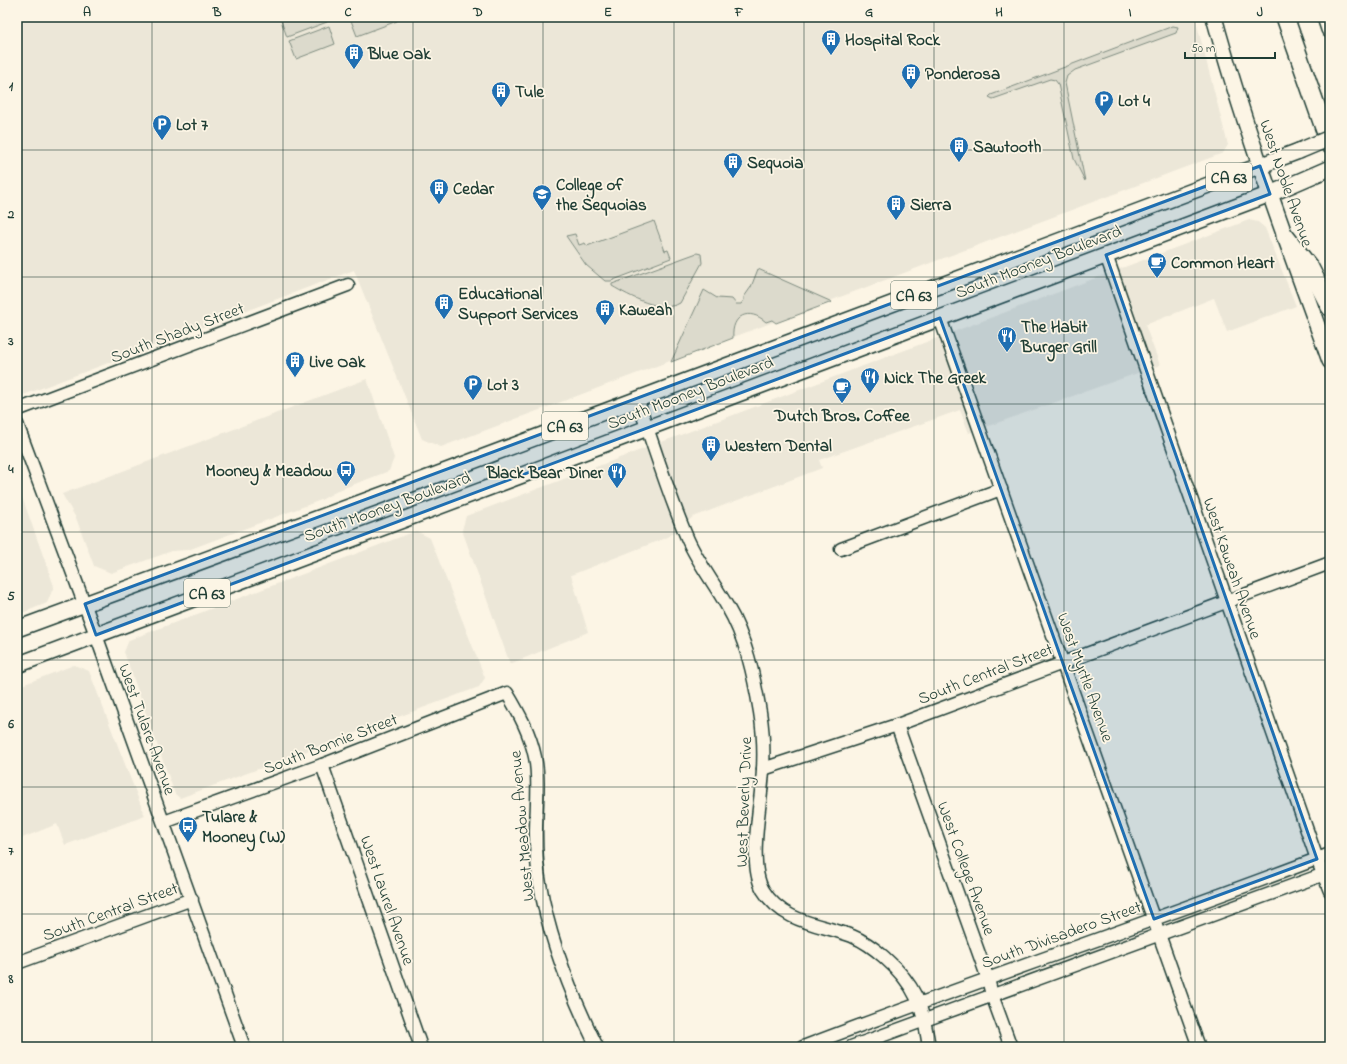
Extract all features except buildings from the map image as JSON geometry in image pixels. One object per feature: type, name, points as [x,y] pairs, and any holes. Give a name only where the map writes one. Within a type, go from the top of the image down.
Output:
[{"type":"highway","points":[[1285,17],[1330,145]]},
{"type":"highway","points":[[1326,17],[1330,29]]},
{"type":"highway","points":[[1285,236],[1310,268],[1330,307]]},
{"type":"main road","name":"West Noble Avenue","points":[[1214,17],[1231,80],[1260,166],[1330,361]]},
{"type":"main road","name":"South Mooney Boulevard","points":[[17,628],[637,399],[1260,166],[1330,138]]},
{"type":"main road","name":"South Mooney Boulevard","points":[[17,665],[1270,194],[1330,168]]},
{"type":"street","name":"West Kaweah Avenue","points":[[1106,255],[1317,859],[1327,873],[1330,891]]},
{"type":"street","name":"South Shady Street","points":[[17,410],[348,285]]},
{"type":"street","name":"West Myrtle Avenue","points":[[940,318],[1199,1047]]},
{"type":"street","name":"West Beverly Drive","points":[[637,399],[687,538],[699,563],[728,607],[740,633],[754,676],[763,729],[763,769],[755,853],[757,876],[763,890],[777,908],[795,918],[853,936],[868,944],[901,972],[919,1003],[925,1020],[929,1047]]},
{"type":"street","name":"West Tulare Avenue","points":[[17,424],[85,604],[244,1047]]},
{"type":"street","points":[[841,549],[1000,489]]},
{"type":"street","name":"South Central Street","points":[[763,769],[897,724],[1330,563]]},
{"type":"street","name":"South Bonnie Street","points":[[164,822],[322,765],[506,693]]},
{"type":"street","name":"West Meadow Avenue","points":[[506,693],[523,721],[535,757],[537,780],[536,835],[540,884],[554,940],[578,1009],[597,1047]]},
{"type":"street","name":"West College Avenue","points":[[897,724],[988,978],[992,995],[1011,1047]]},
{"type":"street","name":"West Laurel Avenue","points":[[322,765],[421,1047]]},
{"type":"street","name":"South Divisadero Street","points":[[803,1047],[919,1003],[1330,854]]},
{"type":"street","name":"South Divisadero Street","points":[[851,1047],[1327,873]]},
{"type":"street","name":"South Central Street","points":[[17,963],[192,900]]},
{"type":"highlighted area","points":[[1260,166],[1270,194],[1106,255],[1317,859],[1154,919],[940,318],[96,635],[85,604]]},
{"type":"shaded area","name":"College of the Sequoias","points":[[17,17],[1195,17],[1228,145],[1223,153],[441,447],[422,439],[354,270],[18,397]]},
{"type":"shaded area","points":[[325,17],[327,22],[287,37],[280,18]]},
{"type":"shaded area","points":[[395,17],[397,21],[357,36],[350,18]]},
{"type":"shaded area","points":[[329,26],[335,44],[296,59],[289,41]]},
{"type":"shaded area","points":[[1173,26],[1178,27],[1176,33],[1075,70],[1067,76],[1065,83],[1085,181],[1074,159],[1058,84],[1055,80],[1050,79],[993,99],[989,97],[991,95]]},
{"type":"shaded area","points":[[1249,220],[1258,222],[1265,228],[1296,306],[1227,332],[1214,298],[1145,325],[1160,365],[969,433],[960,410],[819,460],[822,468],[693,517],[668,537],[571,575],[588,632],[510,664],[462,530],[466,516]]},
{"type":"shaded area","points":[[654,221],[665,251],[668,250],[671,258],[611,281],[605,281],[586,265],[566,236],[575,234],[579,245],[585,243],[587,246]]},
{"type":"shaded area","points":[[697,253],[701,254],[702,263],[680,303],[673,306],[655,305],[636,299],[612,286],[612,284]]},
{"type":"shaded area","points":[[758,269],[832,302],[776,323],[772,320],[766,322],[760,317],[753,315],[748,314],[742,316],[735,324],[733,338],[671,362],[704,290],[717,298],[732,299],[736,304],[741,304],[751,287]]},
{"type":"shaded area","points":[[367,379],[394,458],[389,471],[339,490],[321,500],[188,550],[172,551],[111,573],[94,566],[76,518],[62,494]]},
{"type":"shaded area","points":[[17,483],[54,586],[47,603],[17,615]]},
{"type":"shaded area","points":[[416,531],[430,538],[485,678],[479,687],[180,798],[175,794],[124,652],[129,640]]},
{"type":"shaded area","points":[[74,665],[89,671],[145,816],[65,845],[57,824],[17,840],[17,687]]},
{"type":"place","name":"Hospital Rock","points":[[831,56]]},
{"type":"place","name":"Blue Oak","points":[[354,70]]},
{"type":"place","name":"Ponderosa","points":[[911,90]]},
{"type":"place","name":"Tule","points":[[501,108]]},
{"type":"place","name":"Lot 4","points":[[1104,117]]},
{"type":"place","name":"Lot 7","points":[[162,141]]},
{"type":"place","name":"Sawtooth","points":[[959,163]]},
{"type":"place","name":"Sequoia","points":[[733,179]]},
{"type":"place","name":"Cedar","points":[[439,205]]},
{"type":"place","name":"College of the Sequoias","points":[[542,211]]},
{"type":"place","name":"Sierra","points":[[896,221]]},
{"type":"place","name":"Common Heart","points":[[1157,279]]},
{"type":"place","name":"Educational Support Services","points":[[444,320]]},
{"type":"place","name":"Kaweah","points":[[605,326]]},
{"type":"place","name":"The Habit Burger Grill","points":[[1007,353]]},
{"type":"place","name":"Live Oak","points":[[295,378]]},
{"type":"place","name":"Nick The Greek","points":[[870,394]]},
{"type":"place","name":"Lot 3","points":[[473,401]]},
{"type":"place","name":"Dutch Bros. Coffee","points":[[842,404]]},
{"type":"place","name":"Western Dental","points":[[711,462]]},
{"type":"place","name":"Mooney & Meadow","points":[[346,487]]},
{"type":"place","name":"Black Bear Diner","points":[[617,489]]},
{"type":"place","name":"Tulare & Mooney (W)","points":[[188,843]]}]
